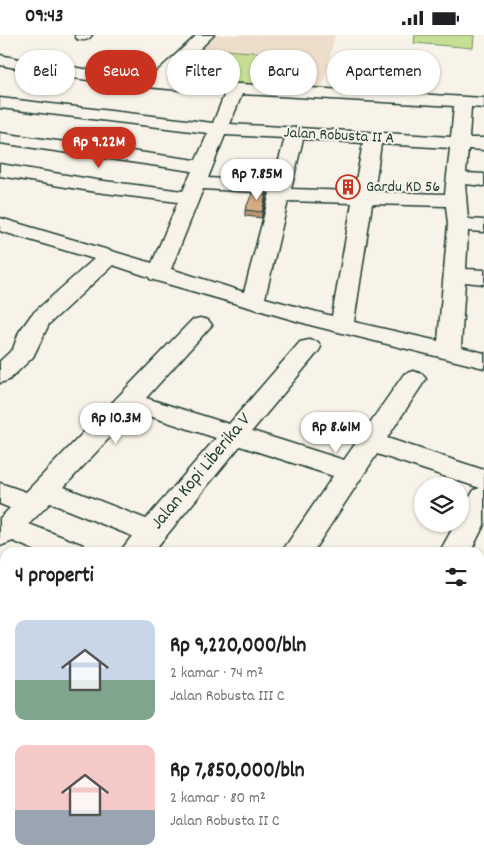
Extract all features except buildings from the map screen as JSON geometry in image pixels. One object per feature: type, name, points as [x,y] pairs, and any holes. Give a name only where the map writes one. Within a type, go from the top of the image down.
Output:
[{"type":"street","points":[[157,81],[206,35]]},
{"type":"street","points":[[0,60],[15,63]]},
{"type":"street","points":[[9,80],[15,77]]},
{"type":"street","points":[[240,88],[484,103]]},
{"type":"street","points":[[158,273],[233,95]]},
{"type":"street","points":[[449,350],[456,275],[458,224],[455,200],[463,102]]},
{"type":"street","name":"Jalan Robusta II A","points":[[0,103],[219,129],[484,144]]},
{"type":"street","points":[[0,151],[20,141],[65,111]]},
{"type":"street","points":[[253,301],[295,134]]},
{"type":"street","points":[[342,326],[362,196],[373,139]]},
{"type":"street","points":[[20,141],[124,155],[197,183]]},
{"type":"street","points":[[20,141],[0,170],[96,186],[197,183],[280,191],[455,200]]},
{"type":"street","points":[[96,186],[124,155]]},
{"type":"street","points":[[456,178],[484,180]]},
{"type":"street","points":[[0,224],[253,301],[342,326],[449,350],[484,360]]},
{"type":"street","points":[[458,224],[484,226]]},
{"type":"street","points":[[0,245],[23,230]]},
{"type":"street","points":[[0,375],[24,352],[32,332],[40,319],[108,258]]},
{"type":"street","points":[[456,275],[484,277]]},
{"type":"street","points":[[53,547],[4,531],[38,498],[200,325]]},
{"type":"street","name":"Jalan Kopi Liberika V","points":[[142,542],[309,347]]},
{"type":"street","points":[[300,547],[413,379]]},
{"type":"street","points":[[129,401],[350,472]]},
{"type":"street","points":[[370,442],[484,480]]},
{"type":"street","points":[[0,493],[38,498],[142,542]]},
{"type":"street","points":[[457,547],[484,497]]},
{"type":"shaded area","points":[[208,35],[335,35],[331,50],[327,50],[327,69],[321,94],[317,94],[317,50],[250,50],[250,88],[240,88],[240,50],[192,50]]},
{"type":"shaded area","points":[[167,73],[167,82],[158,81]]},
{"type":"green space","points":[[415,35],[474,35],[473,48],[414,43]]},
{"type":"green space","points":[[240,51],[250,52],[250,85],[240,84]]},
{"type":"place","name":"Gardu KD 56","points":[[348,187]]}]
